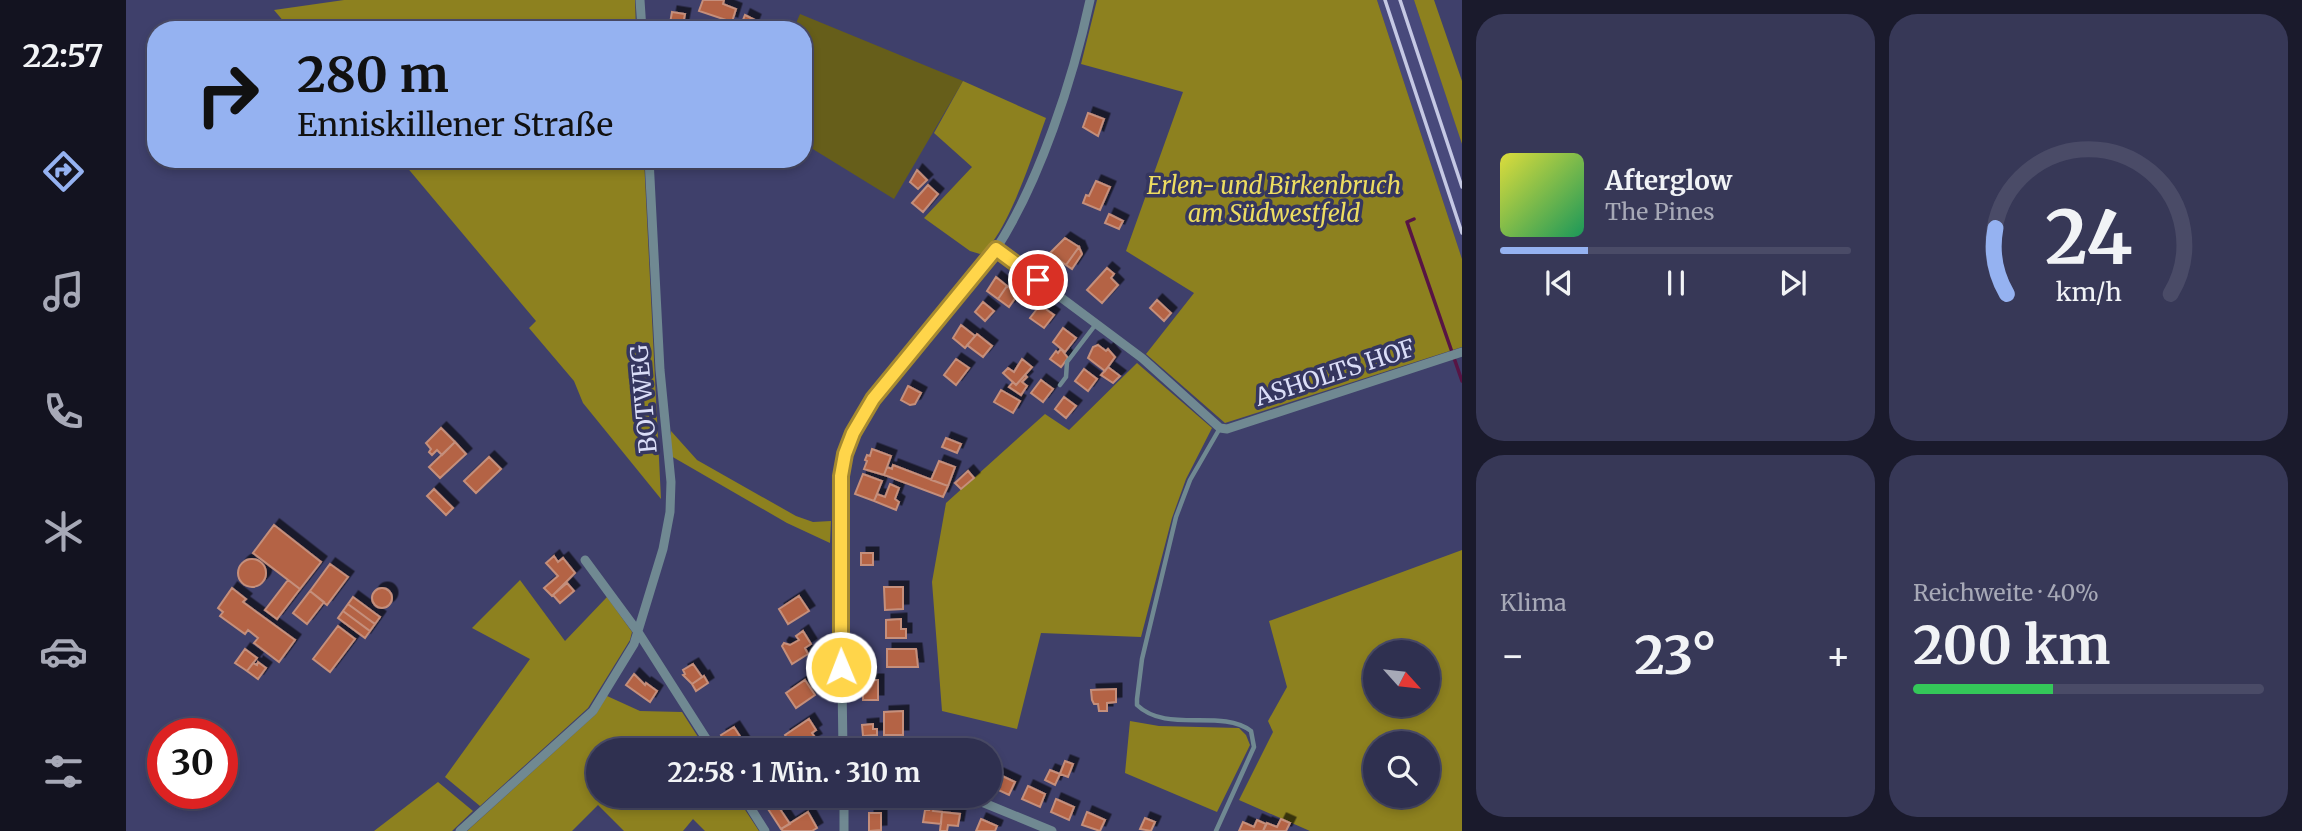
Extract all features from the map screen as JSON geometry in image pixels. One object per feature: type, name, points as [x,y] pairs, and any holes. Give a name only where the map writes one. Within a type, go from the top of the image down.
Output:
[{"type":"street","points":[[640,0],[641,21]]},
{"type":"street","points":[[843,738],[839,544],[841,476],[845,454],[853,432],[873,399],[996,249],[1022,204],[1056,117],[1090,0]]},
{"type":"street","name":"BOTWEG","points":[[460,831],[593,711],[630,651],[638,632],[665,540],[671,498],[660,370],[649,168]]},
{"type":"street","points":[[996,249],[1142,358],[1220,428]]},
{"type":"street","name":"ASHOLTS HOF","points":[[1220,428],[1227,429],[1460,352]]},
{"type":"street","points":[[585,560],[638,632],[706,738]]},
{"type":"street","points":[[751,808],[765,831]]},
{"type":"street","points":[[844,808],[844,831]]},
{"type":"street","points":[[996,808],[1052,831]]},
{"type":"lane","points":[[1060,385],[1066,377],[1065,366],[1096,323]]},
{"type":"lane","points":[[1216,831],[1254,747],[1251,731],[1240,723],[1150,714],[1137,705],[1137,699],[1142,659],[1176,517],[1191,480],[1220,428]]},
{"type":"shaded area","points":[[1377,0],[1414,0],[1456,125],[1462,144],[1462,259]]},
{"type":"shaded area","points":[[800,14],[963,81],[894,199],[812,149],[812,21],[797,21]]},
{"type":"green space","points":[[344,0],[635,0],[636,21],[283,21],[274,10]]},
{"type":"green space","name":"Erlen- und Birkenbruch am Südwestfeld","points":[[1097,0],[1377,0],[1462,259],[1462,347],[1225,423],[1146,354],[1194,293],[1126,251],[1183,92],[1081,64]]},
{"type":"green space","points":[[1414,0],[1434,0],[1462,81],[1462,144]]},
{"type":"green space","points":[[963,81],[1046,118],[1009,213],[1000,231],[980,254],[970,251],[924,218],[972,167],[934,133]]},
{"type":"green space","points":[[408,168],[644,168],[661,499],[583,403],[574,381],[529,328],[536,321]]},
{"type":"green space","points":[[1137,363],[1212,428],[1186,479],[1172,518],[1141,637],[1041,633],[1017,729],[942,711],[932,582],[946,503],[1045,414],[1069,430]]},
{"type":"green space","points":[[671,431],[697,460],[796,516],[813,522],[831,521],[830,543],[787,523],[671,456]]},
{"type":"green space","points":[[1462,550],[1462,831],[1310,831],[1239,800],[1273,732],[1268,721],[1287,687],[1269,621]]},
{"type":"green space","points":[[520,580],[565,641],[607,597],[632,632],[630,640],[588,708],[480,806],[445,777],[530,659],[472,628]]},
{"type":"green space","points":[[607,696],[640,711],[682,712],[699,738],[586,738],[586,808],[595,808],[572,831],[467,831],[596,714]]},
{"type":"green space","points":[[1130,721],[1159,726],[1239,728],[1246,735],[1250,745],[1217,812],[1125,773]]},
{"type":"green space","points":[[438,782],[473,811],[452,831],[374,831]]},
{"type":"green space","points":[[601,808],[744,808],[759,831],[705,831],[693,819],[683,831],[624,831]]},
{"type":"building","points":[[703,0],[724,0],[723,4],[736,9],[732,21],[699,11]]},
{"type":"building","points":[[672,12],[685,14],[684,21],[670,21]]},
{"type":"building","points":[[745,15],[755,20],[755,21],[743,21]]},
{"type":"building","points":[[1088,113],[1104,119],[1098,136],[1083,127]]},
{"type":"building","points":[[917,170],[927,180],[918,189],[910,182]]},
{"type":"building","points":[[1096,181],[1110,187],[1100,210],[1083,203]]},
{"type":"building","points":[[928,185],[938,194],[923,212],[912,203]]},
{"type":"building","points":[[1109,214],[1123,221],[1119,229],[1105,223]]},
{"type":"building","points":[[1065,238],[1079,247],[1066,265],[1050,253]]},
{"type":"building","points":[[1079,247],[1082,254],[1072,269],[1066,265]]},
{"type":"building","points":[[1107,268],[1114,274],[1111,278],[1118,285],[1102,303],[1087,290]]},
{"type":"building","points":[[996,277],[1007,286],[998,299],[987,291]]},
{"type":"building","points":[[1007,286],[1018,294],[1009,307],[998,299]]},
{"type":"building","points":[[1157,300],[1171,313],[1164,321],[1150,308]]},
{"type":"building","points":[[983,302],[994,311],[985,321],[975,312]]},
{"type":"building","points":[[1040,305],[1054,315],[1044,328],[1030,318]]},
{"type":"building","points":[[961,325],[975,336],[965,348],[953,338]]},
{"type":"building","points":[[1063,328],[1076,338],[1065,352],[1053,342]]},
{"type":"building","points":[[977,334],[992,346],[983,357],[967,345]]},
{"type":"building","points":[[1098,345],[1106,351],[1108,349],[1115,357],[1105,371],[1088,358],[1093,347]]},
{"type":"building","points":[[1061,349],[1068,358],[1061,367],[1050,359]]},
{"type":"building","points":[[956,359],[969,368],[956,385],[944,375]]},
{"type":"building","points":[[1022,359],[1032,367],[1016,385],[1003,373],[1008,368],[1014,372]]},
{"type":"building","points":[[1108,367],[1120,376],[1113,383],[1101,375]]},
{"type":"building","points":[[1084,369],[1097,379],[1088,391],[1075,381]]},
{"type":"building","points":[[1025,375],[1027,377],[1022,382],[1027,386],[1021,395],[1009,387],[1013,382],[1016,385]]},
{"type":"building","points":[[1041,380],[1053,389],[1043,402],[1031,393]]},
{"type":"building","points":[[908,386],[921,393],[915,404],[910,405],[901,400]]},
{"type":"building","points":[[1001,390],[1020,401],[1013,413],[994,402]]},
{"type":"building","points":[[1064,397],[1076,406],[1066,418],[1055,409]]},
{"type":"building","points":[[441,428],[455,442],[442,455],[437,450],[432,455],[426,443]]},
{"type":"building","points":[[946,438],[961,444],[957,453],[942,447]]},
{"type":"building","points":[[455,442],[466,454],[440,478],[429,467]]},
{"type":"building","points":[[872,449],[891,456],[884,475],[864,469],[867,455],[870,456]]},
{"type":"building","points":[[489,457],[501,469],[476,493],[464,481]]},
{"type":"building","points":[[939,461],[955,467],[948,486],[931,480]]},
{"type":"building","points":[[893,465],[948,486],[943,497],[884,475],[887,467],[892,469]]},
{"type":"building","points":[[968,471],[974,478],[961,489],[955,483]]},
{"type":"building","points":[[863,474],[882,481],[874,501],[855,494]]},
{"type":"building","points":[[890,484],[899,488],[895,499],[899,502],[896,510],[874,501],[877,494],[885,497]]},
{"type":"building","points":[[434,489],[453,508],[446,515],[427,496]]},
{"type":"building","points":[[274,525],[321,562],[300,589],[253,553]]},
{"type":"building","points":[[861,553],[873,553],[873,565],[861,565]]},
{"type":"building","points":[[554,556],[558,562],[563,558],[575,573],[552,596],[544,588],[558,576],[546,563]]},
{"type":"building","points":[[252,559],[262,563],[266,573],[262,583],[252,587],[242,583],[238,573],[242,563]]},
{"type":"building","points":[[330,564],[348,577],[327,605],[310,591]]},
{"type":"building","points":[[288,580],[300,589],[277,619],[265,610]]},
{"type":"building","points":[[567,583],[574,591],[560,603],[553,595]]},
{"type":"building","points":[[884,587],[903,587],[903,609],[885,610]]},
{"type":"building","points":[[232,588],[246,599],[243,602],[295,640],[279,662],[254,643],[258,638],[248,630],[245,634],[220,616],[223,612],[218,608]]},
{"type":"building","points":[[382,588],[389,591],[392,598],[389,605],[382,608],[375,605],[372,598],[375,591]]},
{"type":"building","points":[[310,591],[324,602],[307,624],[293,613]]},
{"type":"building","points":[[799,596],[809,611],[788,624],[779,609]]},
{"type":"building","points":[[353,597],[380,617],[375,624],[348,604]]},
{"type":"building","points":[[348,604],[375,624],[370,631],[343,611]]},
{"type":"building","points":[[343,611],[370,631],[365,638],[338,618]]},
{"type":"building","points":[[901,619],[901,629],[906,629],[906,638],[886,638],[886,620]]},
{"type":"building","points":[[338,626],[355,639],[330,672],[313,659]]},
{"type":"building","points":[[803,631],[811,644],[805,648],[808,654],[792,664],[782,646],[784,643],[790,645],[799,640],[796,636]]},
{"type":"building","points":[[245,649],[257,658],[247,671],[235,663]]},
{"type":"building","points":[[887,649],[916,649],[918,667],[887,667]]},
{"type":"building","points":[[258,662],[266,668],[258,679],[247,671],[253,663],[257,665]]},
{"type":"building","points":[[693,664],[702,677],[692,684],[683,675],[683,670]]},
{"type":"building","points":[[634,674],[645,685],[646,683],[657,691],[650,702],[626,685]]},
{"type":"building","points":[[704,676],[708,683],[696,691],[692,684]]},
{"type":"building","points":[[805,680],[815,695],[796,708],[786,693]]},
{"type":"building","points":[[863,680],[878,680],[878,700],[863,700]]},
{"type":"building","points":[[1116,689],[1116,702],[1107,703],[1107,711],[1099,711],[1098,704],[1094,704],[1092,700],[1091,690]]},
{"type":"building","points":[[903,711],[903,735],[884,735],[884,712]]},
{"type":"building","points":[[809,719],[816,730],[812,733],[815,738],[787,738],[785,735]]},
{"type":"building","points":[[873,724],[877,735],[863,736],[862,725]]},
{"type":"building","points":[[734,727],[741,738],[723,738],[721,735]]},
{"type":"building","points":[[1065,761],[1073,764],[1068,777],[1060,774]]},
{"type":"building","points":[[1050,770],[1060,774],[1055,785],[1045,780]]},
{"type":"building","points":[[1002,776],[1015,782],[1009,795],[1002,792]]},
{"type":"building","points":[[1028,786],[1045,794],[1040,807],[1022,799]]},
{"type":"building","points":[[1056,799],[1074,807],[1069,820],[1051,812]]},
{"type":"building","points":[[779,808],[790,824],[781,829],[768,809]]},
{"type":"building","points":[[934,808],[933,811],[942,812],[941,824],[923,822],[925,810]]},
{"type":"building","points":[[808,812],[817,828],[812,831],[781,829]]},
{"type":"building","points":[[942,812],[960,814],[958,826],[948,825],[947,831],[940,831]]},
{"type":"building","points":[[1087,812],[1105,820],[1100,831],[1082,825]]},
{"type":"building","points":[[869,813],[881,813],[881,830],[869,831]]},
{"type":"building","points":[[1145,818],[1155,822],[1151,831],[1140,829]]},
{"type":"building","points":[[981,819],[997,826],[995,831],[976,831]]},
{"type":"building","points":[[1281,819],[1290,823],[1286,831],[1263,831],[1267,823],[1277,827]]},
{"type":"building","points":[[1257,820],[1266,824],[1263,831],[1239,831],[1243,822],[1254,827]]},
{"type":"waterway","points":[[1414,219],[1407,222],[1462,381]]},
{"type":"railway","points":[[1385,0],[1462,233]]},
{"type":"railway","points":[[1400,0],[1462,187]]},
{"type":"route","points":[[841,667],[841,476],[853,432],[873,399],[996,249],[1038,280]]}]
